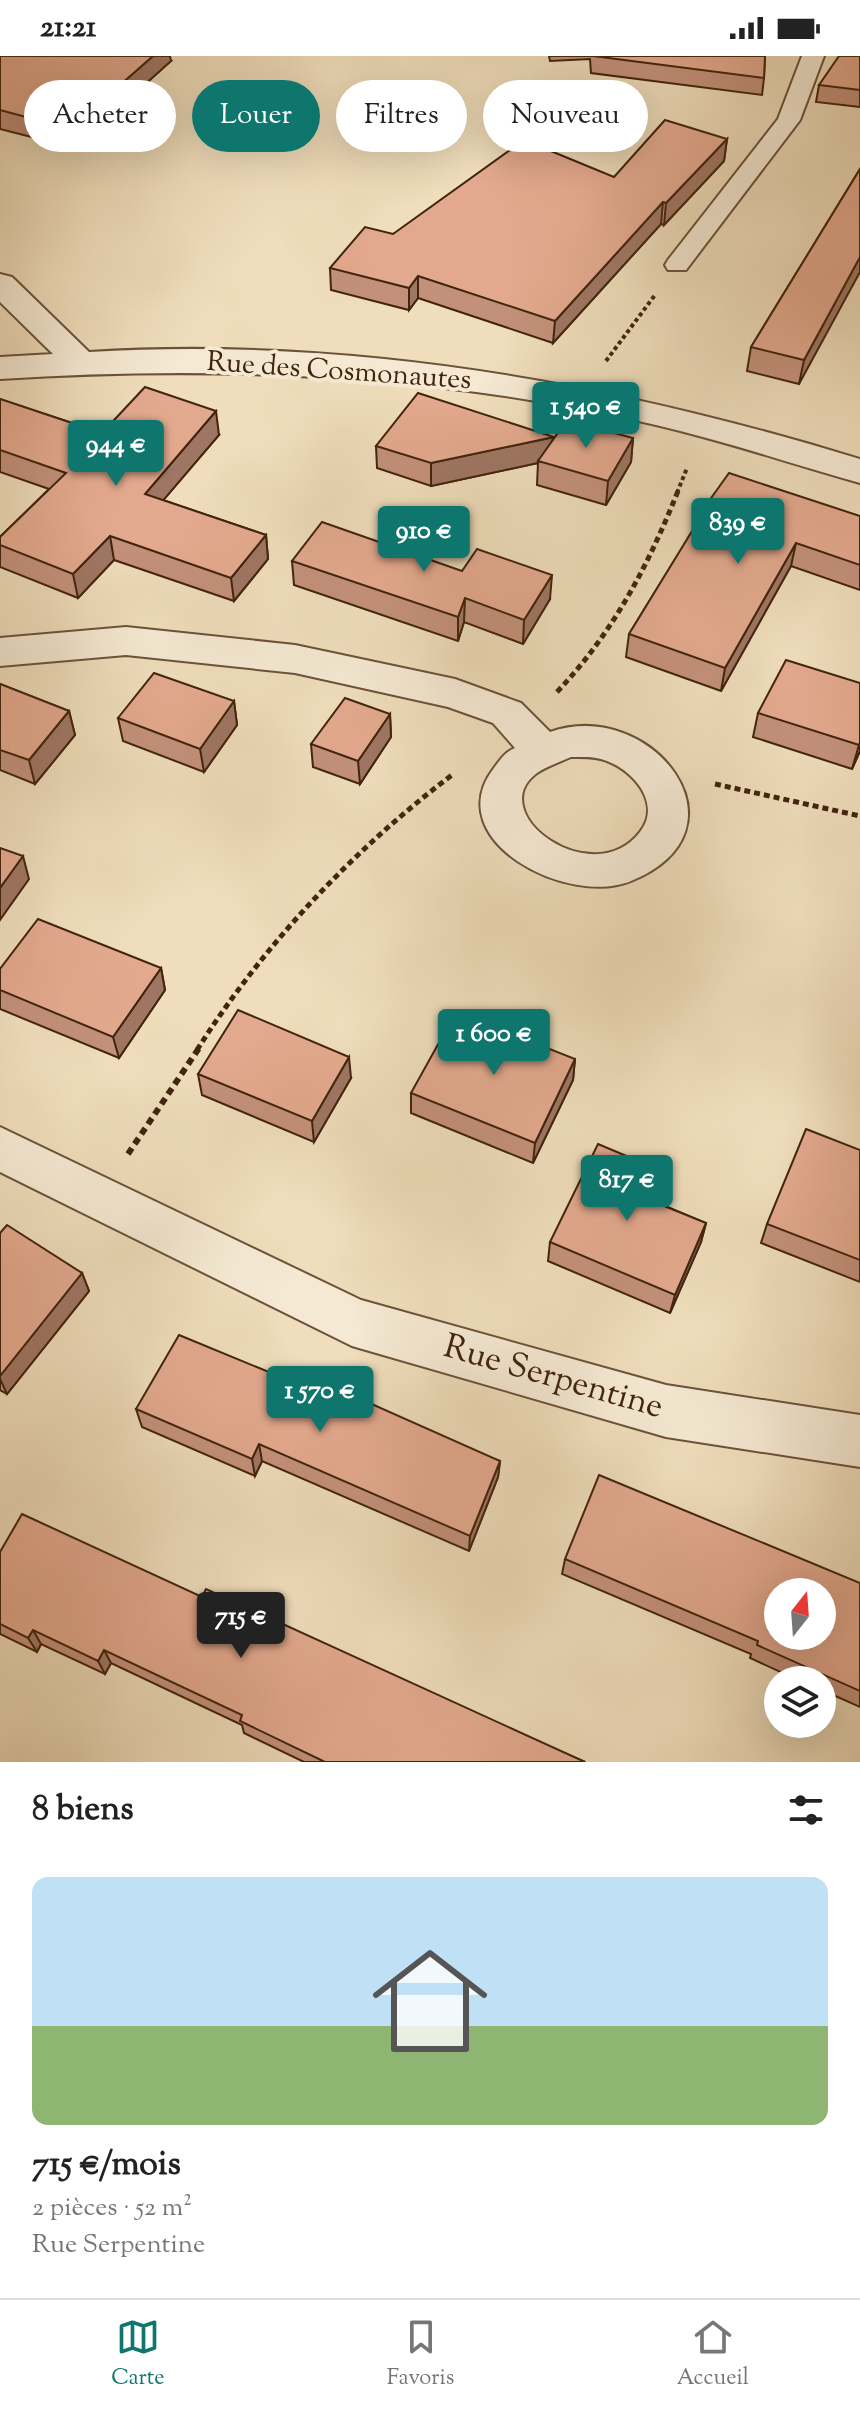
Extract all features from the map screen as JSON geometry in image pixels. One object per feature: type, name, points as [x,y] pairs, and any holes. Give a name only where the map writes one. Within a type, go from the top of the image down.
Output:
[{"type":"street","points":[[0,284],[79,361]]},
{"type":"street","name":"Rue des Cosmonautes","points":[[0,368],[79,361],[281,363],[490,383],[703,427],[860,471]]},
{"type":"street","points":[[0,652],[126,641],[295,659],[455,694],[507,713],[532,737],[593,742],[619,748],[642,760],[659,777],[669,797],[670,817],[662,837],[645,854],[621,866],[593,871],[565,868],[527,850],[504,822],[500,800],[506,779],[520,762],[532,737]]},
{"type":"street","name":"Rue Serpentine","points":[[0,1148],[352,1322],[666,1411],[860,1441]]},
{"type":"lane","points":[[677,265],[789,120],[813,56]]},
{"type":"path","points":[[586,402],[595,376],[677,265]]},
{"type":"path","points":[[94,1194],[132,1149],[215,1023],[324,888],[430,791],[532,737],[563,687],[620,620],[653,552],[703,427]]},
{"type":"path","points":[[659,777],[731,787],[860,816]]},
{"type":"building","points":[[0,56],[153,56],[126,80],[24,80],[24,117],[0,110]]},
{"type":"building","points":[[593,56],[765,56],[764,78]]},
{"type":"building","points":[[839,56],[860,56],[860,90],[819,85]]},
{"type":"building","points":[[665,120],[727,139],[666,203],[663,202],[555,321],[418,276],[409,288],[330,268],[365,227],[393,234],[507,152],[553,152],[614,177],[636,152],[648,152],[648,139]]},
{"type":"building","points":[[860,169],[860,257],[804,360],[751,347]]},
{"type":"building","points":[[145,387],[216,411],[145,494],[266,535],[231,578],[110,536],[73,574],[0,545],[0,537],[66,473],[0,450],[0,399],[102,433]]},
{"type":"building","points":[[418,393],[554,437],[431,463],[376,446]]},
{"type":"building","points":[[567,420],[633,438],[608,481],[538,461]]},
{"type":"building","points":[[729,473],[860,516],[860,565],[796,543],[725,668],[629,634],[697,523],[694,522]]},
{"type":"building","points":[[322,522],[462,571],[477,549],[552,575],[524,620],[465,598],[458,617],[292,561]]},
{"type":"building","points":[[786,660],[860,683],[859,745],[758,713]]},
{"type":"building","points":[[154,673],[234,701],[200,749],[118,718]]},
{"type":"building","points":[[0,684],[69,711],[29,760],[0,750]]},
{"type":"building","points":[[345,698],[390,714],[358,761],[311,744]]},
{"type":"building","points":[[0,848],[23,856],[0,888]]},
{"type":"building","points":[[38,919],[161,968],[113,1037],[0,990],[0,969]]},
{"type":"building","points":[[238,1010],[349,1057],[312,1121],[198,1074]]},
{"type":"building","points":[[456,1012],[575,1059],[535,1143],[411,1093]]},
{"type":"building","points":[[806,1129],[860,1150],[860,1260],[767,1224]]},
{"type":"building","points":[[598,1144],[655,1168],[642,1197],[706,1223],[675,1295],[550,1242]]},
{"type":"building","points":[[7,1225],[82,1273],[0,1376],[0,1233]]},
{"type":"building","points":[[179,1335],[361,1410],[365,1401],[500,1461],[470,1536],[259,1444],[252,1459],[136,1409]]},
{"type":"building","points":[[599,1475],[860,1583],[860,1691],[836,1680],[836,1666],[804,1666],[768,1650],[836,1650],[836,1578],[764,1578],[764,1648],[757,1645],[758,1641],[565,1559]]},
{"type":"building","points":[[22,1514],[202,1597],[206,1589],[585,1762],[325,1762],[240,1721],[242,1715],[104,1650],[98,1661],[33,1630],[28,1638],[0,1624],[0,1552]]}]
